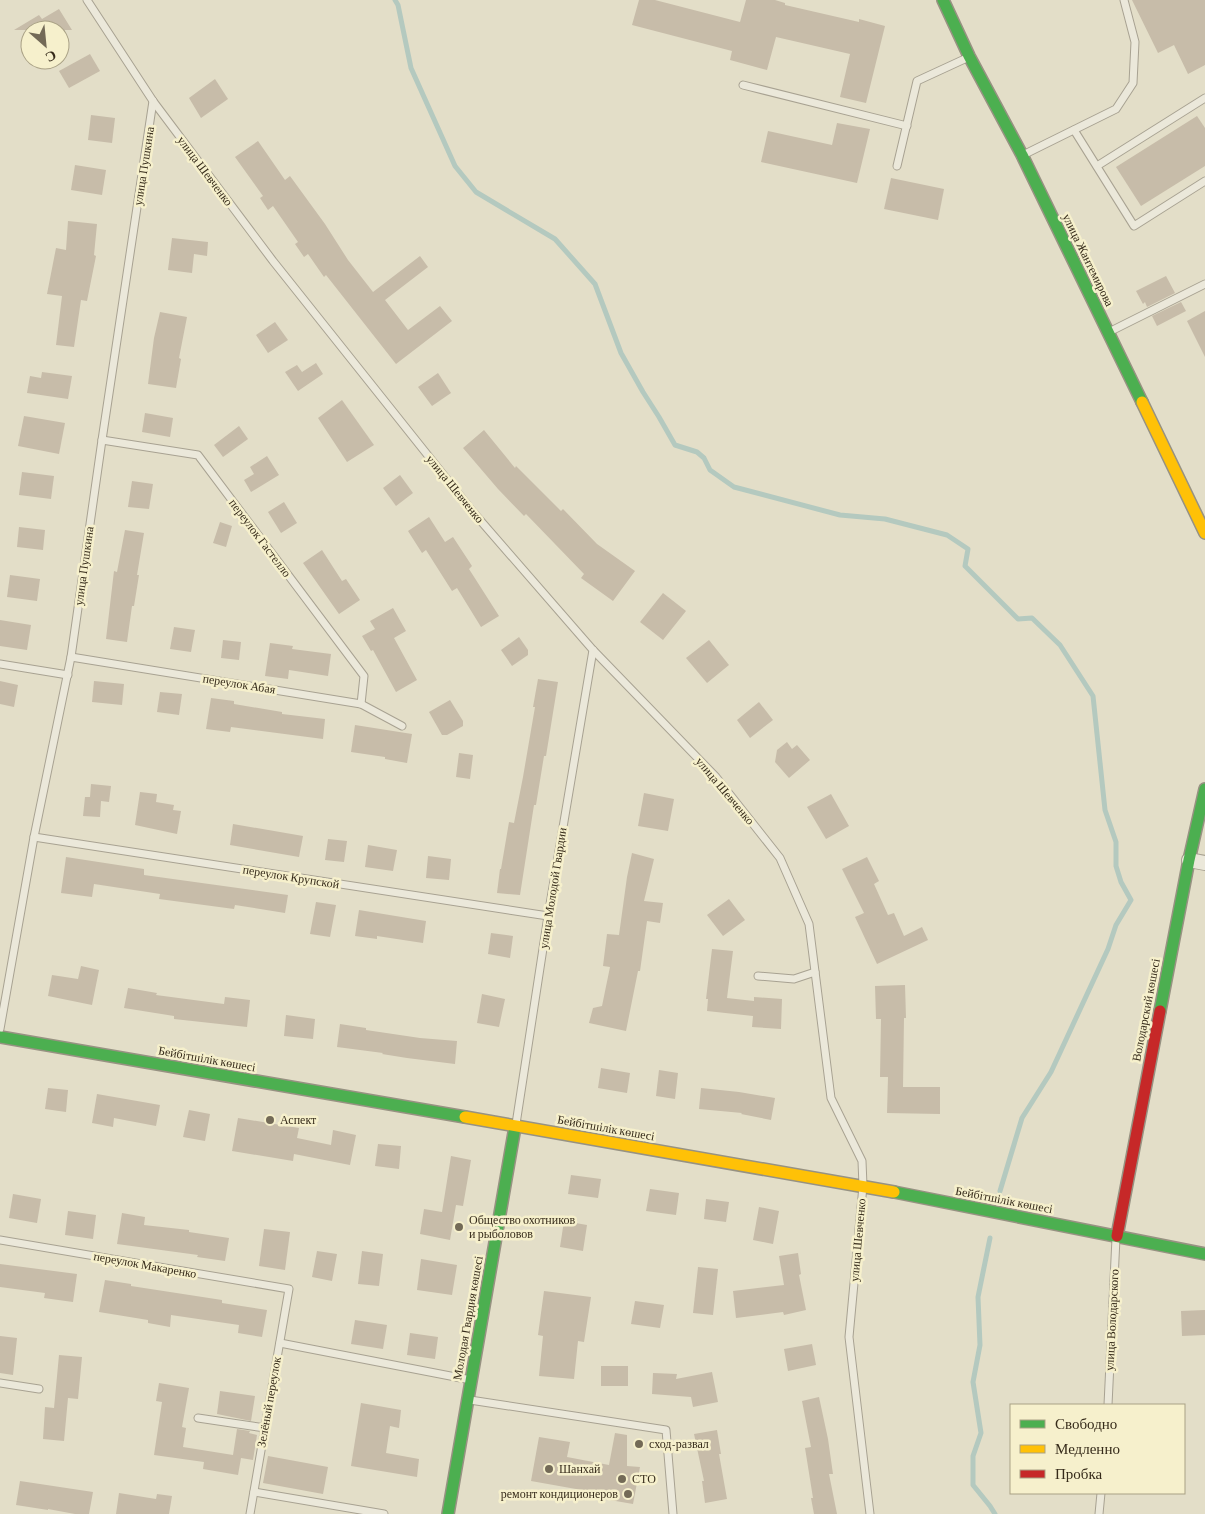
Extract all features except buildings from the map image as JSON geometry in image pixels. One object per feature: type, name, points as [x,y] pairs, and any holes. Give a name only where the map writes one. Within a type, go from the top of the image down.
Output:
[{"type":"street","name":"улица Жантемирова","points":[[943,0],[969,56],[1022,155],[1205,533]]},
{"type":"street","name":"Володарский көшесі","points":[[1116,1236],[1205,789]]},
{"type":"street","points":[[1190,860],[1205,863]]},
{"type":"street","name":"Бейбітшілік көшесі","points":[[0,1037],[863,1186],[1205,1254]]},
{"type":"street","name":"Молодая Гвардия көшесі","points":[[448,1514],[515,1126]]},
{"type":"lane","name":"улица Шевченко","points":[[88,0],[153,101],[273,261],[442,474],[593,650],[716,777],[780,858],[809,924],[831,1098],[861,1157],[863,1186],[849,1337],[870,1514]]},
{"type":"lane","points":[[1022,155],[1116,109],[1133,83],[1135,42],[1124,0]]},
{"type":"lane","points":[[897,166],[917,81],[969,56]]},
{"type":"lane","points":[[743,85],[907,126]]},
{"type":"lane","points":[[1097,166],[1205,98]]},
{"type":"lane","name":"улица Пушкина","points":[[0,1029],[34,837],[71,657],[153,101]]},
{"type":"lane","points":[[1074,130],[1134,226],[1205,181]]},
{"type":"lane","points":[[1108,332],[1205,284]]},
{"type":"lane","name":"переулок Гастелло","points":[[102,440],[198,455],[364,676],[361,704]]},
{"type":"lane","name":"улица Молодой Гвардии","points":[[515,1126],[593,650]]},
{"type":"lane","name":"переулок Абая","points":[[71,657],[361,704],[402,726]]},
{"type":"lane","points":[[0,664],[68,675]]},
{"type":"lane","name":"переулок Крупской","points":[[34,837],[548,916]]},
{"type":"lane","points":[[758,976],[794,979],[815,972]]},
{"type":"lane","name":"улица Володарского","points":[[1108,1404],[1116,1236]]},
{"type":"lane","name":"переулок Макаренко","points":[[0,1240],[289,1289]]},
{"type":"lane","name":"Зелёный переулок","points":[[250,1514],[289,1289]]},
{"type":"lane","points":[[280,1343],[472,1380]]},
{"type":"lane","points":[[0,1384],[39,1389]]},
{"type":"lane","points":[[468,1400],[666,1430],[673,1514]]},
{"type":"lane","points":[[198,1418],[265,1428]]},
{"type":"lane","points":[[254,1492],[384,1514]]},
{"type":"lane","points":[[1099,1514],[1101,1494]]},
{"type":"waterway","points":[[395,0],[398,5],[411,68],[455,166],[476,192],[555,239],[595,284],[621,353],[675,445],[697,452],[704,458],[710,470],[734,487],[840,515],[885,519],[947,535],[968,549],[965,566],[1018,619],[1032,618],[1060,645],[1093,696],[1105,810],[1116,842],[1116,866],[1121,882],[1131,900],[1116,925],[1108,949],[1051,1072],[1022,1118],[1000,1191]]},
{"type":"waterway","points":[[990,1238],[978,1297],[980,1345],[973,1382],[981,1433],[973,1456],[973,1485],[995,1514]]},
{"type":"traffic: fast","points":[[943,0],[969,56],[1022,155],[1142,402]]},
{"type":"traffic: fast","points":[[1160,1011],[1189,860],[1205,789]]},
{"type":"traffic: fast","points":[[0,1037],[465,1117]]},
{"type":"traffic: fast","points":[[448,1514],[515,1127]]},
{"type":"traffic: fast","points":[[894,1192],[1205,1254]]},
{"type":"traffic: slow","points":[[1142,402],[1205,533]]},
{"type":"traffic: slow","points":[[465,1117],[894,1192]]},
{"type":"traffic: jam","points":[[1117,1236],[1160,1011]]},
{"type":"place","name":"Аспект","points":[[270,1120]]},
{"type":"place","name":"Общество охотников и рыболовов","points":[[459,1227]]},
{"type":"place","name":"сход-развал","points":[[639,1444]]},
{"type":"place","name":"Шанхай","points":[[549,1469]]},
{"type":"place","name":"СТО","points":[[622,1479]]},
{"type":"place","name":"ремонт кондиционеров","points":[[628,1494]]}]
